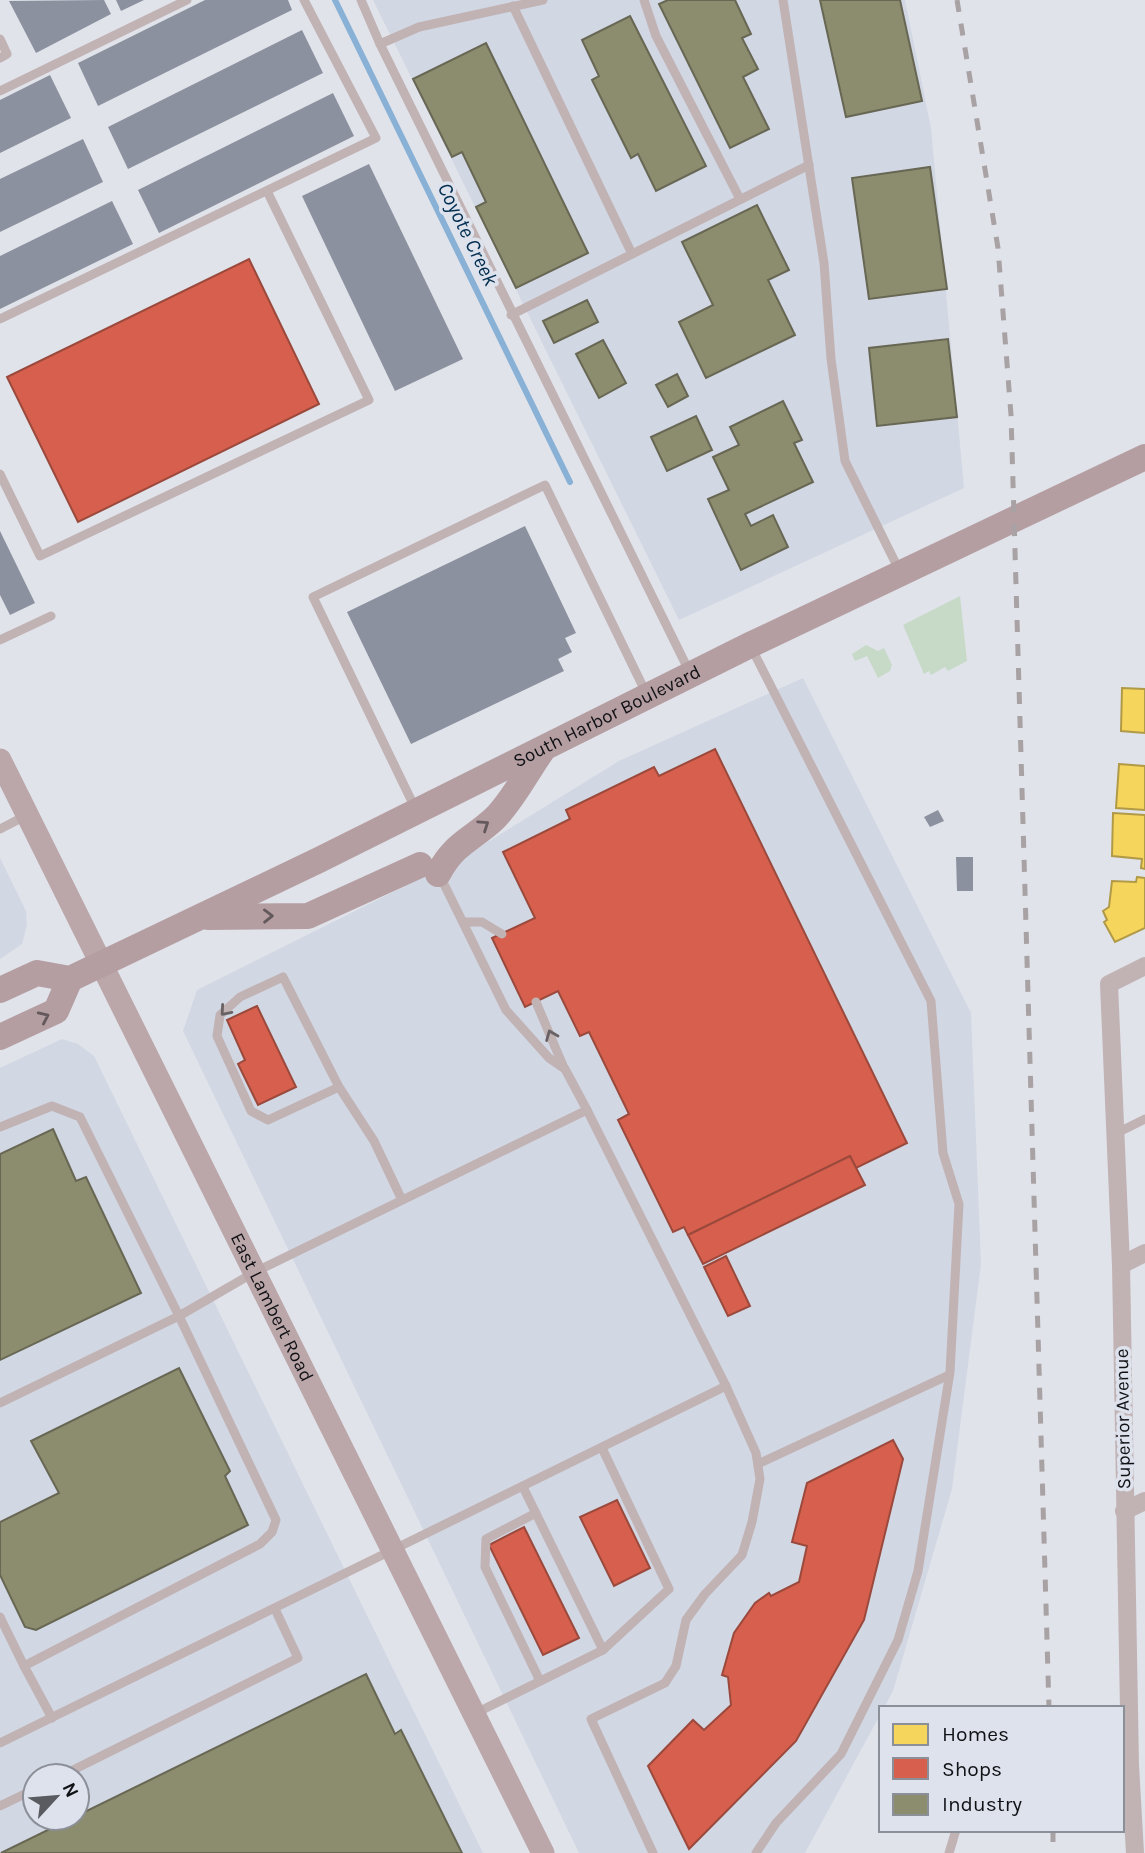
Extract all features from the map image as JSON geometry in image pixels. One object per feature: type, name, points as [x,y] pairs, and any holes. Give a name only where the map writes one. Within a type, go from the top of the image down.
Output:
[{"type":"main road","name":"South Harbor Boulevard","points":[[71,979],[900,572],[1145,457]]},
{"type":"main road","points":[[199,917],[307,916],[429,869],[495,817],[545,748]]},
{"type":"main road","name":"East Lambert Road","points":[[0,760],[476,1713],[543,1853]]},
{"type":"main road","points":[[0,990],[37,973],[71,979],[56,1011],[0,1037]]},
{"type":"street","name":"Superior Avenue","points":[[1135,1853],[1138,1761],[1124,1511],[1121,1265],[1109,984],[1145,966]]},
{"type":"street","points":[[1121,1265],[1145,1253]]},
{"type":"street","points":[[1124,1511],[1145,1501]]},
{"type":"lane","points":[[0,91],[187,0]]},
{"type":"lane","points":[[0,319],[376,138],[304,0]]},
{"type":"lane","points":[[361,0],[511,315],[690,675]]},
{"type":"lane","points":[[380,44],[419,27],[543,0]]},
{"type":"lane","points":[[644,0],[656,36],[740,199]]},
{"type":"lane","points":[[783,0],[824,262],[831,359],[845,461],[900,572]]},
{"type":"lane","points":[[513,6],[632,254]]},
{"type":"lane","points":[[0,39],[7,54],[0,58]]},
{"type":"lane","points":[[511,315],[809,165]]},
{"type":"lane","points":[[0,474],[40,556],[369,400],[267,191]]},
{"type":"lane","points":[[417,811],[313,597],[545,485],[648,696]]},
{"type":"lane","points":[[0,640],[51,616]]},
{"type":"lane","points":[[750,645],[931,1001],[943,1153],[959,1204],[949,1375],[918,1571],[898,1640],[841,1754],[776,1823],[756,1853]]},
{"type":"lane","points":[[0,829],[27,815]]},
{"type":"lane","points":[[429,869],[463,922],[506,1010],[549,1058],[565,1069]]},
{"type":"lane","points":[[463,922],[482,922],[502,934]]},
{"type":"lane","points":[[339,1087],[268,1120],[251,1111],[216,1036],[216,1022],[225,1008],[240,997],[283,977],[339,1087],[374,1141],[402,1200]]},
{"type":"lane","points":[[536,1002],[565,1069],[726,1386],[756,1452],[758,1464],[760,1479],[752,1522],[742,1555],[705,1594],[686,1620],[677,1666],[665,1683],[591,1719],[653,1853]]},
{"type":"lane","points":[[0,1127],[52,1106],[80,1117],[276,1520],[272,1532],[260,1544],[24,1667]]},
{"type":"lane","points":[[0,1403],[179,1316],[255,1272],[587,1110]]},
{"type":"lane","points":[[1114,1135],[1145,1119]]},
{"type":"lane","points":[[758,1464],[949,1375]]},
{"type":"lane","points":[[0,1743],[726,1386]]},
{"type":"lane","points":[[476,1713],[603,1650],[669,1589],[602,1448]]},
{"type":"lane","points":[[523,1487],[603,1650]]},
{"type":"lane","points":[[536,1513],[486,1539],[485,1567],[540,1681]]},
{"type":"lane","points":[[89,1762],[298,1658],[275,1609]]},
{"type":"lane","points":[[0,1617],[52,1718]]},
{"type":"lane","points":[[0,1806],[21,1796]]},
{"type":"lane","points":[[949,1853],[955,1832]]},
{"type":"shaded area","points":[[373,0],[905,0],[931,128],[964,488],[679,620]]},
{"type":"shaded area","points":[[803,678],[971,1013],[981,1264],[952,1489],[893,1691],[885,1706],[879,1706],[879,1717],[805,1853],[579,1853],[183,1031],[197,990],[465,856],[619,761]]},
{"type":"shaded area","points":[[0,858],[26,911],[27,925],[22,944],[0,959]]},
{"type":"shaded area","points":[[62,1039],[78,1044],[94,1056],[483,1853],[0,1853],[0,1068]]},
{"type":"green space","points":[[960,596],[967,661],[948,671],[945,667],[931,675],[929,671],[924,674],[903,625]]},
{"type":"green space","points":[[866,645],[878,651],[884,648],[892,665],[890,671],[878,678],[867,656],[855,661],[852,654]]},
{"type":"building: Homes","points":[[1122,688],[1145,689],[1145,733],[1121,731]]},
{"type":"building: Homes","points":[[1119,764],[1145,766],[1145,810],[1116,808]]},
{"type":"building: Homes","points":[[1113,813],[1145,815],[1145,869],[1141,868],[1142,859],[1112,856]]},
{"type":"building: Homes","points":[[1137,877],[1145,878],[1145,928],[1115,942],[1104,922],[1107,920],[1103,911],[1109,907],[1112,881],[1136,882]]},
{"type":"building: Shops","points":[[249,259],[319,404],[78,522],[7,377]]},
{"type":"building: Shops","points":[[715,749],[907,1143],[856,1168],[850,1156],[688,1235],[684,1227],[673,1232],[618,1120],[629,1114],[589,1032],[580,1036],[558,991],[525,1007],[492,938],[535,918],[503,852],[570,819],[566,810],[654,767],[659,776]]},
{"type":"building: Shops","points":[[257,1006],[296,1087],[258,1105],[238,1064],[245,1060],[227,1020]]},
{"type":"building: Shops","points":[[850,1156],[865,1185],[703,1264],[688,1235]]},
{"type":"building: Shops","points":[[726,1256],[750,1306],[728,1316],[704,1267]]},
{"type":"building: Shops","points":[[893,1440],[903,1459],[864,1620],[796,1741],[689,1849],[648,1766],[693,1720],[704,1730],[731,1705],[728,1677],[722,1675],[734,1633],[755,1603],[769,1593],[771,1596],[799,1582],[807,1546],[792,1542],[807,1483]]},
{"type":"building: Shops","points":[[617,1500],[650,1568],[614,1586],[580,1517]]},
{"type":"building: Shops","points":[[524,1527],[579,1638],[543,1655],[489,1545]]},
{"type":"building: Industry","points":[[668,0],[735,0],[751,34],[742,38],[758,69],[743,77],[769,129],[730,148],[659,4]]},
{"type":"building: Industry","points":[[820,0],[900,0],[922,101],[846,117]]},
{"type":"building: Industry","points":[[630,16],[706,166],[656,191],[638,154],[631,158],[592,80],[599,76],[582,40]]},
{"type":"building: Industry","points":[[486,43],[588,253],[516,288],[476,207],[486,202],[462,152],[452,157],[413,79]]},
{"type":"building: Industry","points":[[930,167],[947,289],[869,299],[852,178]]},
{"type":"building: Industry","points":[[757,205],[789,270],[768,280],[795,335],[706,378],[679,322],[713,305],[682,242]]},
{"type":"building: Industry","points":[[587,300],[598,322],[554,343],[543,321]]},
{"type":"building: Industry","points":[[948,339],[957,417],[877,426],[869,348]]},
{"type":"building: Industry","points":[[603,340],[626,383],[599,398],[576,354]]},
{"type":"building: Industry","points":[[677,374],[688,396],[668,407],[656,385]]},
{"type":"building: Industry","points":[[783,401],[802,440],[794,443],[813,482],[745,514],[751,526],[773,515],[788,547],[741,570],[708,499],[729,490],[713,457],[739,445],[730,427]]},
{"type":"building: Industry","points":[[696,416],[712,450],[667,471],[651,437]]},
{"type":"building: Industry","points":[[53,1129],[76,1181],[86,1177],[141,1293],[0,1360],[0,1154]]},
{"type":"building: Industry","points":[[179,1368],[230,1471],[225,1476],[248,1525],[36,1630],[25,1627],[0,1575],[0,1522],[59,1493],[31,1441]]},
{"type":"building: Industry","points":[[366,1674],[395,1734],[401,1730],[462,1853],[1,1853],[44,1832],[91,1832],[91,1809]]},
{"type":"building: Other","points":[[104,0],[111,14],[36,53],[9,1]]},
{"type":"building: Other","points":[[116,0],[144,0],[121,11]]},
{"type":"building: Other","points":[[205,0],[288,0],[292,10],[98,106],[78,63]]},
{"type":"building: Other","points":[[302,30],[323,73],[128,169],[108,127]]},
{"type":"building: Other","points":[[50,75],[71,118],[0,153],[0,100]]},
{"type":"building: Other","points":[[333,93],[354,136],[159,233],[138,190]]},
{"type":"building: Other","points":[[83,139],[103,182],[0,232],[0,179]]},
{"type":"building: Other","points":[[369,164],[463,359],[395,391],[302,196]]},
{"type":"building: Other","points":[[112,201],[133,244],[0,309],[0,256]]},
{"type":"building: Other","points":[[525,526],[576,633],[565,638],[572,652],[558,659],[564,671],[411,744],[347,612]]},
{"type":"building: Other","points":[[0,531],[35,603],[10,615],[0,595]]},
{"type":"building: Other","points":[[938,810],[944,821],[930,827],[924,817]]},
{"type":"building: Other","points":[[956,857],[973,857],[973,891],[957,891]]},
{"type":"waterway","name":"Coyote Creek","points":[[335,0],[570,482]]},
{"type":"railway","points":[[957,0],[998,248],[1011,415],[1049,1706]]},
{"type":"railway","points":[[1053,1832],[1053,1853]]}]
